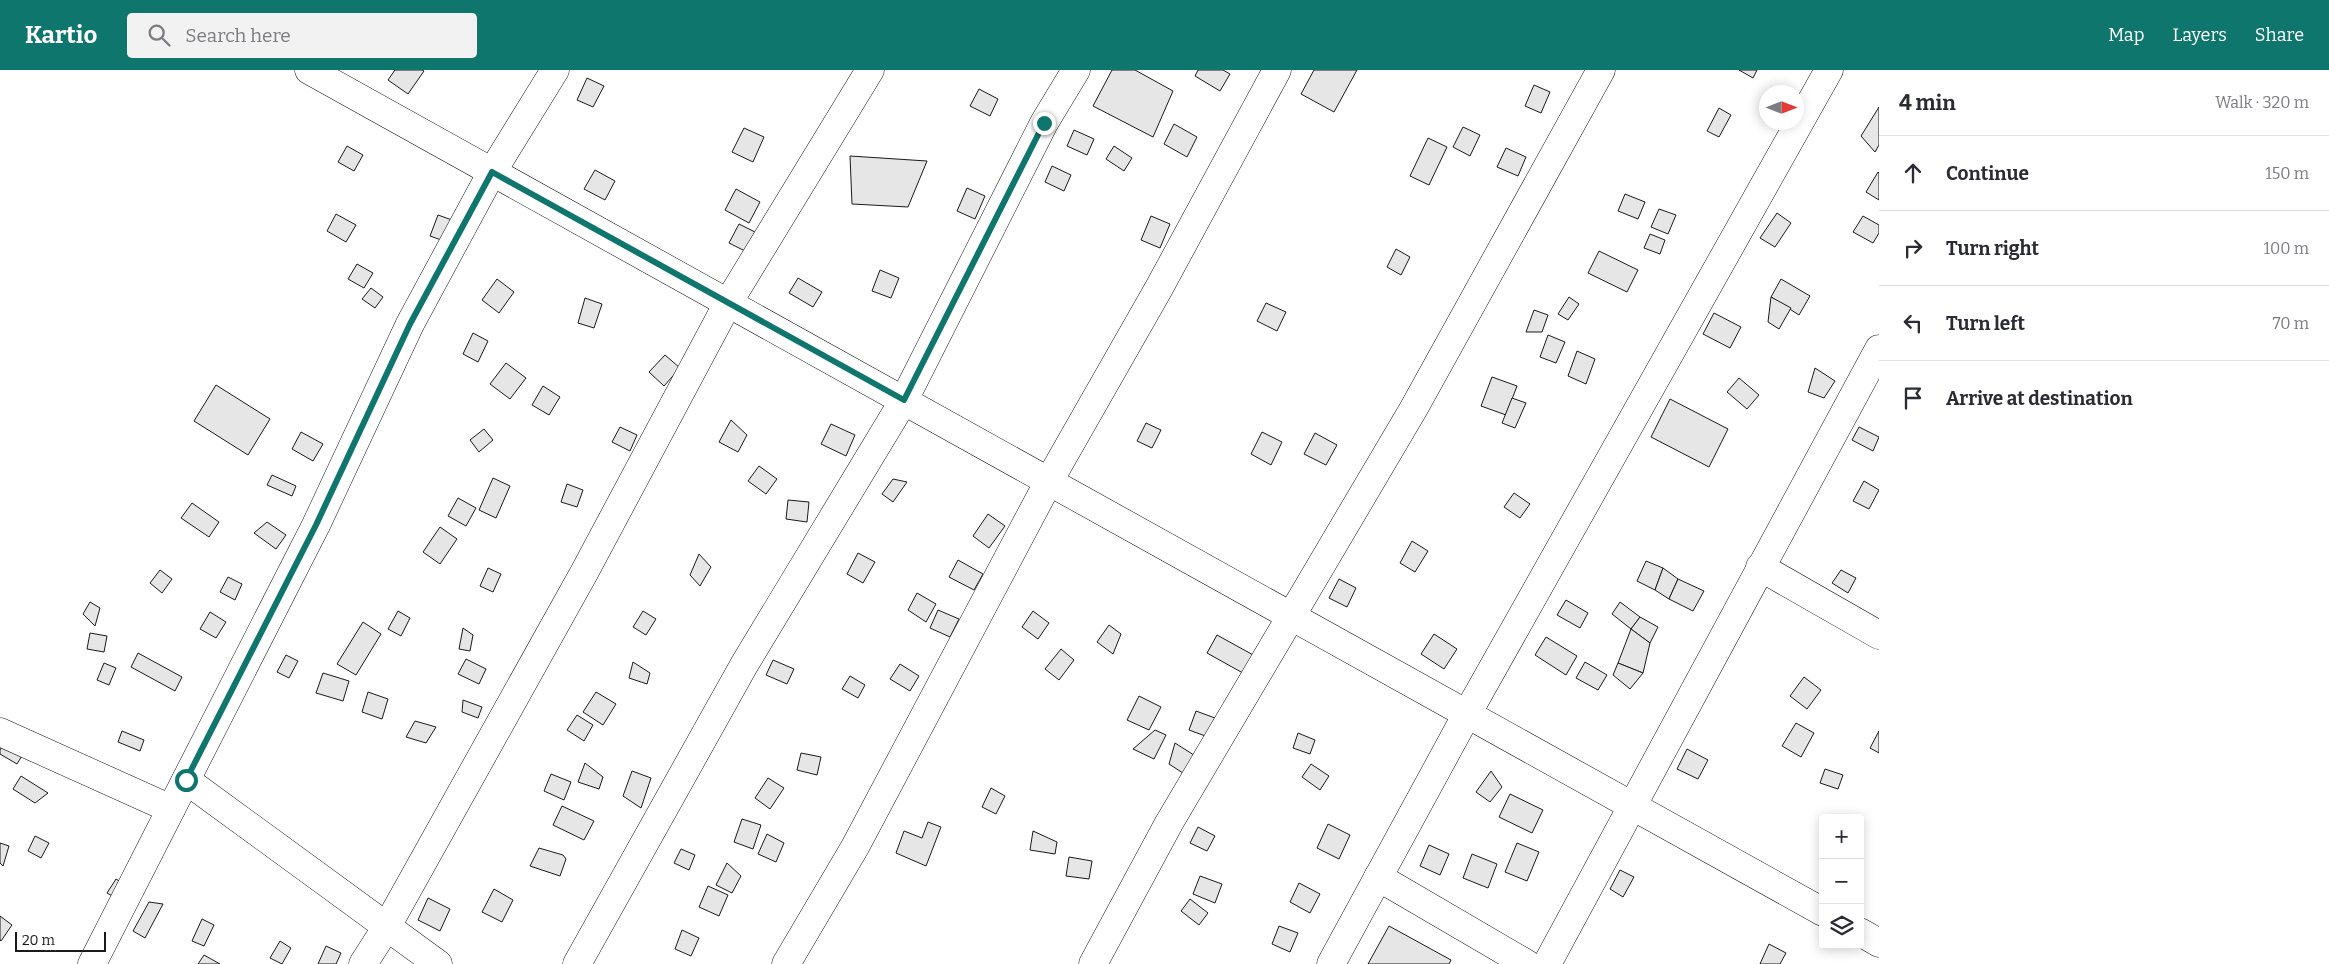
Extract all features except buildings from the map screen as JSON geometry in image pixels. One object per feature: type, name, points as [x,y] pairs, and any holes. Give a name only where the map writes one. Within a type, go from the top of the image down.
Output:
[{"type":"street","points":[[309,70],[1819,910]]},
{"type":"street","points":[[92,964],[316,525],[410,324],[492,172],[554,70]]},
{"type":"street","points":[[363,964],[386,928],[585,571],[728,303],[870,70]]},
{"type":"street","points":[[576,964],[744,666],[904,400],[1044,123],[1076,70]]},
{"type":"street","points":[[786,964],[855,847],[1049,481],[1159,288],[1277,70]]},
{"type":"street","points":[[1093,964],[1169,823],[1414,408],[1601,70]]},
{"type":"street","points":[[1331,964],[1467,714],[1829,70]]},
{"type":"street","points":[[1547,964],[1879,349]]},
{"type":"street","points":[[1760,567],[1879,635]]},
{"type":"street","points":[[0,732],[171,809]]},
{"type":"street","points":[[186,780],[386,928],[438,964]]},
{"type":"street","points":[[1378,877],[1527,964]]},
{"type":"street","points":[[1864,934],[1879,943]]},
{"type":"route","points":[[186,780],[316,525],[410,324],[492,172],[904,400],[1044,123]]}]
